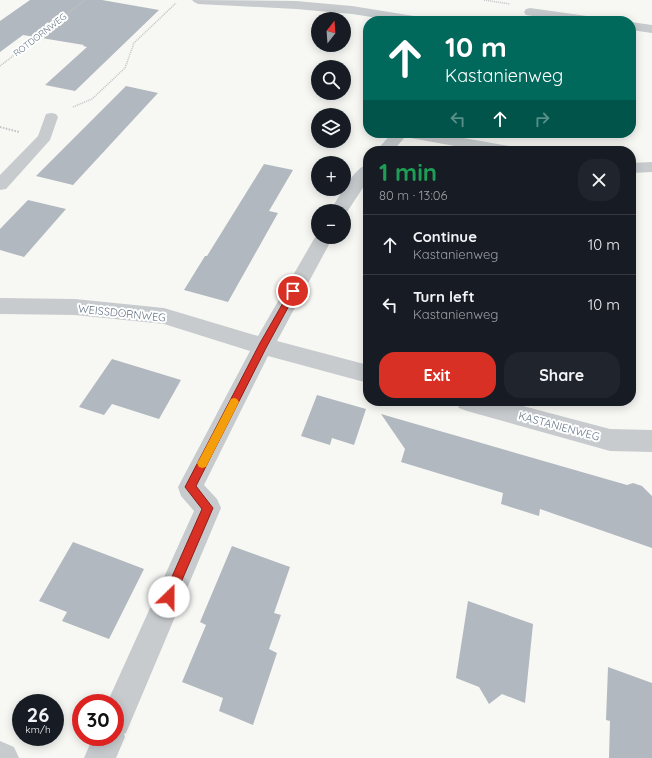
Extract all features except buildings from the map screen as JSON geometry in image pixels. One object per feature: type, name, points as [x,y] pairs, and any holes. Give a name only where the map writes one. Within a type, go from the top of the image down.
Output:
[{"type":"street","points":[[198,0],[298,2],[389,16]]},
{"type":"street","points":[[526,16],[538,0]]},
{"type":"street","points":[[530,12],[558,16]]},
{"type":"street","points":[[636,27],[652,29]]},
{"type":"street","points":[[0,185],[45,138],[51,117]]},
{"type":"street","points":[[388,146],[396,138]]},
{"type":"street","points":[[438,138],[482,146]]},
{"type":"street","points":[[636,168],[652,167]]},
{"type":"street","points":[[343,204],[363,174]]},
{"type":"street","points":[[124,701],[208,508],[190,487],[263,346],[320,244]]},
{"type":"street","name":"WEISSDORNWEG","points":[[0,306],[75,307],[164,316],[263,346]]},
{"type":"street","points":[[263,346],[363,373]]},
{"type":"street","name":"KASTANIENWEG","points":[[486,406],[610,440],[652,441]]},
{"type":"street","points":[[100,758],[105,746]]},
{"type":"path","name":"ROTDORNWEG","points":[[0,66],[85,0]]},
{"type":"path","points":[[51,117],[92,99],[125,68],[134,43],[179,0]]},
{"type":"slow traffic","points":[[202,463],[234,402]]},
{"type":"route","points":[[169,597],[208,508],[190,487],[293,291]]}]
